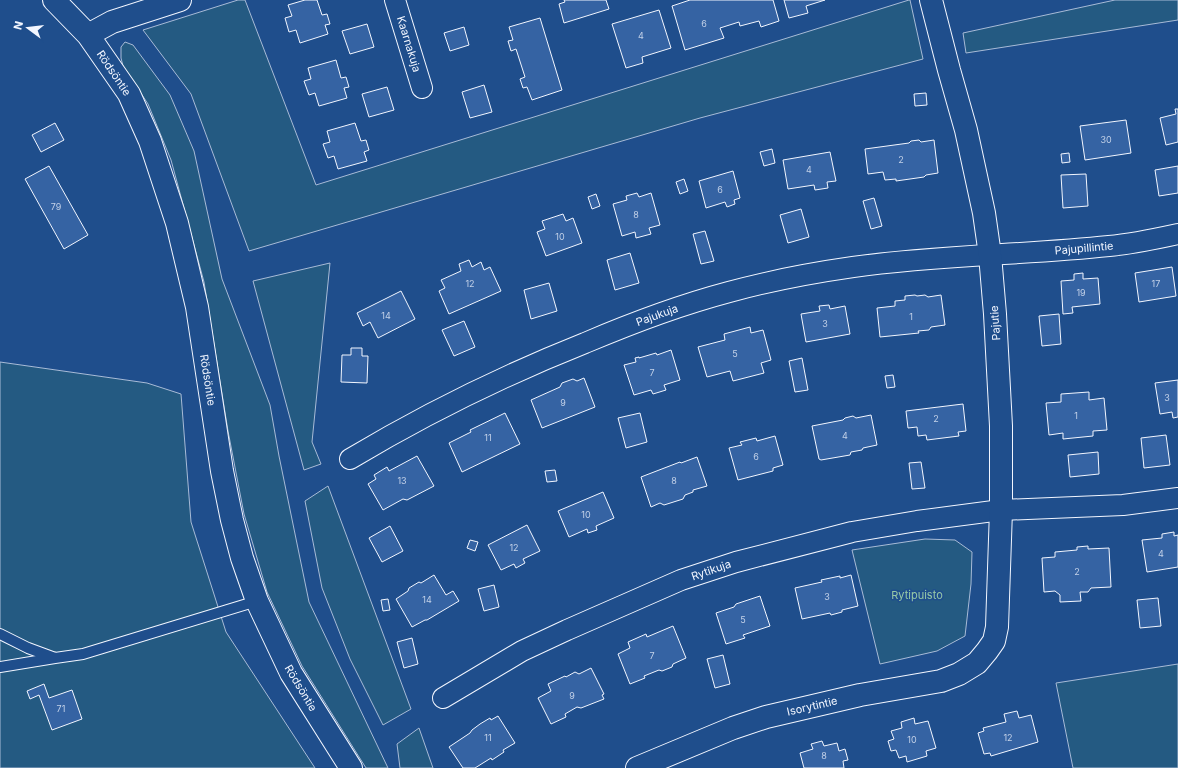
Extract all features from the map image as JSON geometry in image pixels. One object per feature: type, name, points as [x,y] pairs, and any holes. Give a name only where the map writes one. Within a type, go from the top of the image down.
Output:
[{"type":"street","name":"Rödsöntie","points":[[54,0],[88,35],[129,94],[150,141],[177,224],[197,307],[222,471],[232,520],[242,558],[257,601],[291,672],[351,768]]},
{"type":"street","points":[[88,35],[112,22],[180,0]]},
{"type":"street","name":"Kaarnakuja","points":[[396,0],[422,88]]},
{"type":"street","name":"Pajutie","points":[[931,0],[966,130],[984,213],[990,255],[995,314],[1000,418],[1001,510],[997,627],[994,641],[987,651]]},
{"type":"street","name":"Pajupillintie","points":[[990,255],[1111,246],[1178,234]]},
{"type":"street","name":"Pajukuja","points":[[350,459],[399,430],[522,368],[675,308],[729,292],[792,277],[854,267],[933,258],[990,255]]},
{"type":"street","points":[[1001,510],[1123,505],[1178,498]]},
{"type":"street","name":"Rytikuja","points":[[444,698],[522,651],[681,580],[736,562],[852,532],[917,521],[1001,510]]},
{"type":"street","name":"Isorytintie","points":[[637,768],[733,728],[766,717],[860,695],[941,681],[959,674],[977,663],[987,651]]},
{"type":"lane","points":[[0,667],[83,654],[257,601]]},
{"type":"lane","points":[[0,634],[28,648],[55,658]]},
{"type":"green space","points":[[238,0],[245,0],[316,185],[909,0],[923,59],[700,118],[249,251],[191,94],[143,30]]},
{"type":"green space","points":[[1115,0],[1178,0],[1178,20],[966,53],[963,33]]},
{"type":"green space","points":[[125,42],[133,45],[170,95],[194,151],[222,279],[270,405],[309,602],[388,768],[366,768],[302,666],[267,592],[244,514],[228,431],[204,282],[171,160],[148,104],[123,66],[121,47]]},
{"type":"green space","points":[[330,263],[312,442],[321,464],[304,470],[253,281]]},
{"type":"green space","points":[[0,362],[147,383],[181,394],[191,522],[226,632],[315,768],[0,768]]},
{"type":"green space","points":[[328,486],[411,709],[383,725],[350,659],[322,588],[305,501]]},
{"type":"green space","name":"Rytipuisto","points":[[925,539],[955,540],[972,552],[971,584],[965,636],[937,651],[880,664],[852,550]]},
{"type":"green space","points":[[1178,664],[1178,768],[1073,768],[1056,683]]},
{"type":"green space","points":[[419,728],[433,768],[400,768],[397,744]]},
{"type":"building","points":[[305,0],[317,0],[322,15],[327,14],[330,24],[325,25],[328,34],[300,43],[296,30],[289,32],[285,18],[292,16],[288,5]]},
{"type":"building","points":[[564,0],[606,0],[609,9],[564,23],[559,4],[565,2]]},
{"type":"building","points":[[690,0],[773,0],[779,21],[761,27],[759,21],[740,26],[739,22],[720,28],[724,38],[685,50],[672,6]]},
{"type":"building","points":[[784,0],[825,0],[806,6],[808,13],[789,18]]},
{"type":"building","points":[[659,10],[671,48],[642,57],[643,63],[626,68],[612,24]]},
{"type":"building","points":[[540,18],[562,90],[532,100],[527,87],[523,88],[520,79],[525,77],[516,49],[511,51],[508,41],[513,40],[509,27]]},
{"type":"building","points":[[367,24],[374,47],[350,54],[342,31]]},
{"type":"building","points":[[464,27],[469,45],[450,51],[444,33]]},
{"type":"building","points":[[336,60],[341,78],[346,77],[349,87],[344,88],[347,98],[319,106],[315,93],[309,95],[304,81],[311,79],[308,68]]},
{"type":"building","points":[[484,85],[492,112],[470,118],[462,92]]},
{"type":"building","points":[[387,87],[394,110],[369,117],[362,94]]},
{"type":"building","points":[[926,93],[927,105],[915,106],[914,94]]},
{"type":"building","points":[[1175,109],[1178,109],[1178,142],[1166,145],[1160,118],[1176,114]]},
{"type":"building","points":[[1126,120],[1131,153],[1085,160],[1080,126]]},
{"type":"building","points":[[55,123],[64,140],[41,152],[32,135]]},
{"type":"building","points":[[355,123],[361,141],[366,140],[369,150],[364,152],[367,161],[338,169],[334,156],[328,158],[323,144],[330,142],[327,131]]},
{"type":"building","points":[[919,140],[921,142],[934,140],[938,173],[926,175],[924,177],[896,181],[896,179],[885,180],[883,172],[868,174],[865,149],[909,143],[911,141]]},
{"type":"building","points":[[772,149],[775,163],[764,166],[760,152]]},
{"type":"building","points":[[830,152],[836,181],[827,182],[828,188],[815,190],[814,185],[788,189],[783,160]]},
{"type":"building","points":[[1069,153],[1070,162],[1062,163],[1061,154]]},
{"type":"building","points":[[49,166],[88,235],[64,249],[25,179]]},
{"type":"building","points":[[1178,166],[1178,193],[1159,196],[1155,170]]},
{"type":"building","points":[[733,171],[740,198],[734,200],[735,204],[727,207],[725,202],[706,208],[699,181]]},
{"type":"building","points":[[1086,174],[1088,206],[1063,208],[1061,175]]},
{"type":"building","points":[[684,179],[688,191],[680,194],[676,182]]},
{"type":"building","points":[[637,193],[639,197],[651,193],[660,225],[649,228],[651,234],[636,238],[635,232],[622,236],[613,204],[627,200],[626,196]]},
{"type":"building","points":[[596,194],[600,206],[592,209],[588,197]]},
{"type":"building","points":[[874,198],[882,226],[871,229],[863,201]]},
{"type":"building","points":[[801,209],[809,237],[788,243],[780,215]]},
{"type":"building","points":[[563,214],[566,221],[573,218],[582,243],[546,256],[537,232],[545,229],[542,221]]},
{"type":"building","points":[[705,231],[714,261],[701,264],[693,234]]},
{"type":"building","points":[[630,253],[639,283],[615,290],[607,260]]},
{"type":"building","points":[[469,260],[472,267],[481,262],[484,270],[490,267],[501,291],[449,314],[439,291],[445,288],[441,280],[461,271],[459,264]]},
{"type":"building","points":[[1172,267],[1176,296],[1139,302],[1135,273]]},
{"type":"building","points":[[1083,273],[1083,279],[1098,278],[1100,304],[1072,307],[1073,313],[1063,314],[1061,281],[1074,280],[1074,274]]},
{"type":"building","points":[[549,283],[557,311],[531,319],[524,290]]},
{"type":"building","points":[[401,291],[415,319],[378,338],[370,322],[363,326],[357,313]]},
{"type":"building","points":[[925,295],[928,297],[941,295],[945,325],[931,327],[929,330],[918,331],[919,333],[880,337],[877,308],[895,306],[895,301],[905,300],[905,296]]},
{"type":"building","points":[[829,305],[830,309],[845,306],[850,334],[806,342],[801,314],[820,311],[819,306]]},
{"type":"building","points":[[1059,314],[1061,344],[1042,346],[1039,316]]},
{"type":"building","points":[[464,321],[475,347],[454,356],[442,330]]},
{"type":"building","points":[[750,327],[751,333],[763,330],[771,360],[761,363],[764,373],[733,381],[730,371],[707,377],[698,347],[725,340],[724,334]]},
{"type":"building","points":[[351,348],[362,348],[362,356],[368,356],[367,383],[341,382],[342,355],[351,355]]},
{"type":"building","points":[[671,350],[680,380],[664,385],[666,390],[653,394],[651,390],[634,395],[624,365],[636,362],[635,358],[656,353],[657,355]]},
{"type":"building","points":[[802,358],[808,390],[795,392],[789,361]]},
{"type":"building","points":[[893,375],[895,387],[887,388],[885,376]]},
{"type":"building","points":[[584,378],[595,407],[542,428],[531,400],[560,387],[562,383],[573,379],[577,381]]},
{"type":"building","points":[[1178,380],[1178,417],[1173,418],[1172,412],[1160,414],[1155,383]]},
{"type":"building","points":[[1089,392],[1089,400],[1104,398],[1107,430],[1093,431],[1093,436],[1063,439],[1063,433],[1049,435],[1046,403],[1061,402],[1061,394]]},
{"type":"building","points":[[963,404],[966,431],[958,432],[959,436],[927,440],[926,435],[918,436],[917,427],[908,428],[906,411]]},
{"type":"building","points":[[505,413],[520,444],[462,472],[449,443],[471,432],[470,430]]},
{"type":"building","points":[[640,413],[647,442],[626,448],[618,418]]},
{"type":"building","points":[[871,415],[877,445],[851,452],[850,455],[821,460],[819,459],[812,426],[843,420],[853,416],[856,418]]},
{"type":"building","points":[[1166,435],[1170,465],[1144,468],[1141,438]]},
{"type":"building","points":[[775,436],[783,465],[773,468],[773,471],[738,480],[729,448],[742,445],[740,442],[756,438],[757,441]]},
{"type":"building","points":[[1098,452],[1099,474],[1070,477],[1068,455]]},
{"type":"building","points":[[417,456],[434,486],[407,500],[403,499],[383,510],[368,484],[376,479],[374,475],[387,467],[389,471]]},
{"type":"building","points":[[697,457],[707,486],[693,490],[693,492],[685,495],[683,499],[664,505],[660,503],[651,507],[641,477]]},
{"type":"building","points":[[921,462],[925,488],[912,489],[909,463]]},
{"type":"building","points":[[555,470],[557,481],[547,482],[545,471]]},
{"type":"building","points":[[603,492],[614,518],[596,526],[597,530],[588,533],[587,529],[569,537],[558,511]]},
{"type":"building","points":[[527,525],[540,551],[523,559],[525,563],[516,568],[514,564],[501,570],[488,545]]},
{"type":"building","points":[[390,526],[403,551],[382,562],[369,538]]},
{"type":"building","points":[[1174,532],[1174,536],[1178,535],[1178,567],[1147,572],[1142,540],[1162,538],[1162,534]]},
{"type":"building","points":[[470,540],[478,542],[475,551],[467,548]]},
{"type":"building","points":[[1088,546],[1088,549],[1109,548],[1111,587],[1091,588],[1088,592],[1080,592],[1081,601],[1060,602],[1060,595],[1055,591],[1044,592],[1042,558],[1055,557],[1055,552],[1077,550],[1077,547]]},
{"type":"building","points":[[434,575],[446,595],[453,591],[459,601],[412,627],[396,599],[408,591],[409,588]]},
{"type":"building","points":[[851,575],[858,606],[842,610],[842,612],[831,615],[830,613],[802,619],[795,588],[822,582],[821,580]]},
{"type":"building","points":[[494,585],[499,607],[484,611],[478,589]]},
{"type":"building","points":[[760,596],[770,626],[743,635],[745,638],[726,644],[716,613]]},
{"type":"building","points":[[1158,598],[1161,626],[1140,628],[1137,600]]},
{"type":"building","points":[[388,599],[390,610],[383,611],[381,600]]},
{"type":"building","points":[[673,626],[686,658],[673,664],[672,667],[644,676],[645,678],[630,684],[618,654],[630,648],[628,642],[646,634],[647,637]]},
{"type":"building","points":[[412,638],[418,664],[404,668],[397,642]]},
{"type":"building","points":[[723,655],[730,684],[715,688],[707,659]]},
{"type":"building","points":[[591,668],[604,694],[602,695],[604,699],[581,708],[577,707],[565,714],[566,717],[551,724],[538,698],[551,691],[548,684],[575,672],[579,674]]},
{"type":"building","points":[[44,684],[49,698],[72,690],[82,719],[52,730],[39,695],[30,699],[27,691]]},
{"type":"building","points":[[1017,711],[1019,718],[1031,715],[1038,742],[991,756],[990,753],[984,754],[978,733],[984,731],[983,728],[1006,722],[1004,714]]},
{"type":"building","points":[[498,716],[515,743],[503,750],[504,752],[492,760],[491,758],[475,768],[463,768],[449,747],[470,733],[480,724],[490,718],[491,720]]},
{"type":"building","points":[[914,718],[915,724],[928,721],[936,748],[926,751],[927,756],[907,762],[906,756],[899,758],[896,750],[891,751],[888,741],[894,739],[891,731],[902,728],[901,722]]},
{"type":"building","points":[[822,741],[824,746],[837,743],[839,751],[845,749],[848,760],[843,761],[844,768],[804,768],[800,753],[813,749],[811,744]]}]
